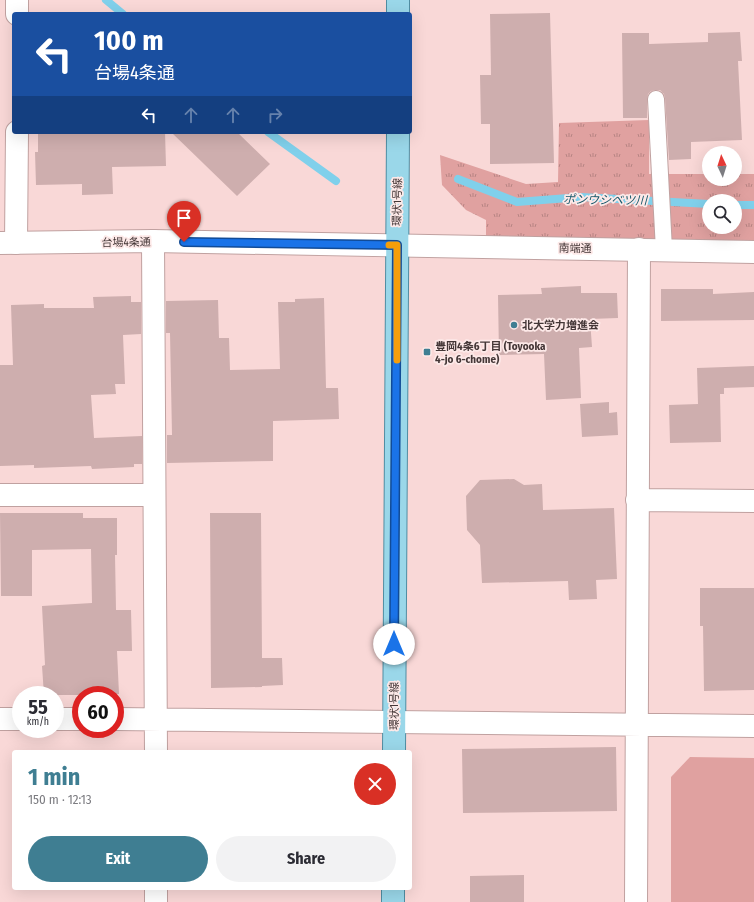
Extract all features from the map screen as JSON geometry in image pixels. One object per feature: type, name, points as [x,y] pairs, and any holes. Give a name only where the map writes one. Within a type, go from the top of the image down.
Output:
[{"type":"main road","points":[[398,0],[398,12]]},
{"type":"main road","name":"環状1号線","points":[[394,750],[398,134]]},
{"type":"main road","points":[[393,890],[393,902]]},
{"type":"street","points":[[17,0],[17,12]]},
{"type":"street","points":[[8,243],[16,134]]},
{"type":"street","points":[[153,241],[156,750]]},
{"type":"street","name":"台場4条通","points":[[8,243],[153,241],[397,245]]},
{"type":"street","name":"南端通","points":[[397,245],[754,252]]},
{"type":"street","points":[[636,902],[639,249]]},
{"type":"street","points":[[0,495],[154,495]]},
{"type":"street","points":[[638,500],[754,501]]},
{"type":"street","points":[[0,719],[12,719]]},
{"type":"street","points":[[124,719],[754,726]]},
{"type":"street","points":[[156,890],[156,902]]},
{"type":"lane","points":[[656,99],[664,250]]},
{"type":"green space","points":[[649,120],[649,174],[702,174],[702,186],[742,186],[742,174],[754,174],[754,252],[486,247],[486,220],[466,210],[442,185],[440,155],[526,184],[558,182],[559,123]]},
{"type":"green space","points":[[690,757],[754,758],[754,902],[671,902],[671,777]]},
{"type":"building","points":[[550,13],[554,163],[490,164],[490,124],[481,124],[480,75],[491,75],[490,14]]},
{"type":"building","points":[[740,32],[742,61],[738,61],[742,140],[691,142],[691,159],[669,160],[665,98],[664,94],[660,90],[651,91],[648,94],[647,118],[623,118],[622,33],[649,33],[649,44],[708,42],[708,33]]},
{"type":"building","points":[[38,134],[165,134],[166,166],[112,167],[113,194],[82,195],[82,184],[36,185],[35,152],[38,152]]},
{"type":"building","points":[[173,134],[239,134],[270,164],[237,196]]},
{"type":"building","points":[[581,286],[581,293],[617,293],[618,318],[590,319],[592,347],[579,348],[581,398],[546,400],[544,354],[499,355],[498,295],[542,294],[541,288]]},
{"type":"building","points":[[661,289],[713,289],[713,294],[754,292],[754,320],[661,321]]},
{"type":"building","points":[[131,296],[131,302],[141,302],[141,334],[123,335],[125,384],[115,384],[116,394],[91,395],[94,438],[142,436],[142,464],[134,464],[134,467],[92,469],[91,466],[34,468],[34,465],[0,466],[0,365],[13,365],[11,305],[44,304],[44,308],[94,308],[93,297]]},
{"type":"building","points":[[324,298],[326,388],[338,388],[339,419],[273,421],[273,461],[167,463],[167,435],[172,435],[170,333],[166,333],[166,301],[218,300],[219,338],[229,338],[230,370],[280,369],[278,302],[295,302],[295,299]]},
{"type":"building","points":[[754,366],[754,387],[724,388],[724,394],[720,394],[721,442],[670,443],[669,405],[698,404],[697,368]]},
{"type":"building","points":[[609,402],[609,413],[617,412],[618,435],[582,437],[580,404]]},
{"type":"building","points":[[514,479],[524,485],[542,484],[543,510],[614,508],[617,579],[596,580],[597,599],[569,600],[568,581],[482,583],[480,545],[467,530],[466,496],[480,480]]},
{"type":"building","points":[[0,513],[83,513],[83,518],[117,518],[117,555],[115,555],[116,610],[131,610],[132,651],[117,651],[119,686],[72,686],[72,695],[64,695],[64,686],[43,686],[42,666],[45,665],[42,606],[92,603],[91,549],[32,550],[32,596],[1,596]]},
{"type":"building","points":[[210,513],[261,513],[262,658],[282,658],[283,685],[211,688]]},
{"type":"building","points":[[700,588],[754,588],[754,690],[704,691],[703,626],[700,626]]},
{"type":"building","points":[[616,747],[617,811],[463,813],[462,749]]},
{"type":"building","points":[[524,875],[524,902],[470,902],[470,876]]},
{"type":"waterway","name":"ポンウシベツ川","points":[[106,0],[121,12]]},
{"type":"waterway","name":"ポンウシベツ川","points":[[271,134],[336,181]]},
{"type":"waterway","name":"ポンウシベツ川","points":[[458,179],[517,202],[581,197],[702,204]]},
{"type":"waterway","name":"ポンウシベツ川","points":[[742,205],[754,205]]},
{"type":"slow traffic","points":[[389,245],[397,245],[397,360]]},
{"type":"place","name":"北大学力増進会","points":[[514,325]]},
{"type":"place","name":"豊岡4条6丁目 (Toyooka 4-jo 6-chome)","points":[[427,352]]},
{"type":"route","points":[[184,242],[397,245],[394,644]]}]
